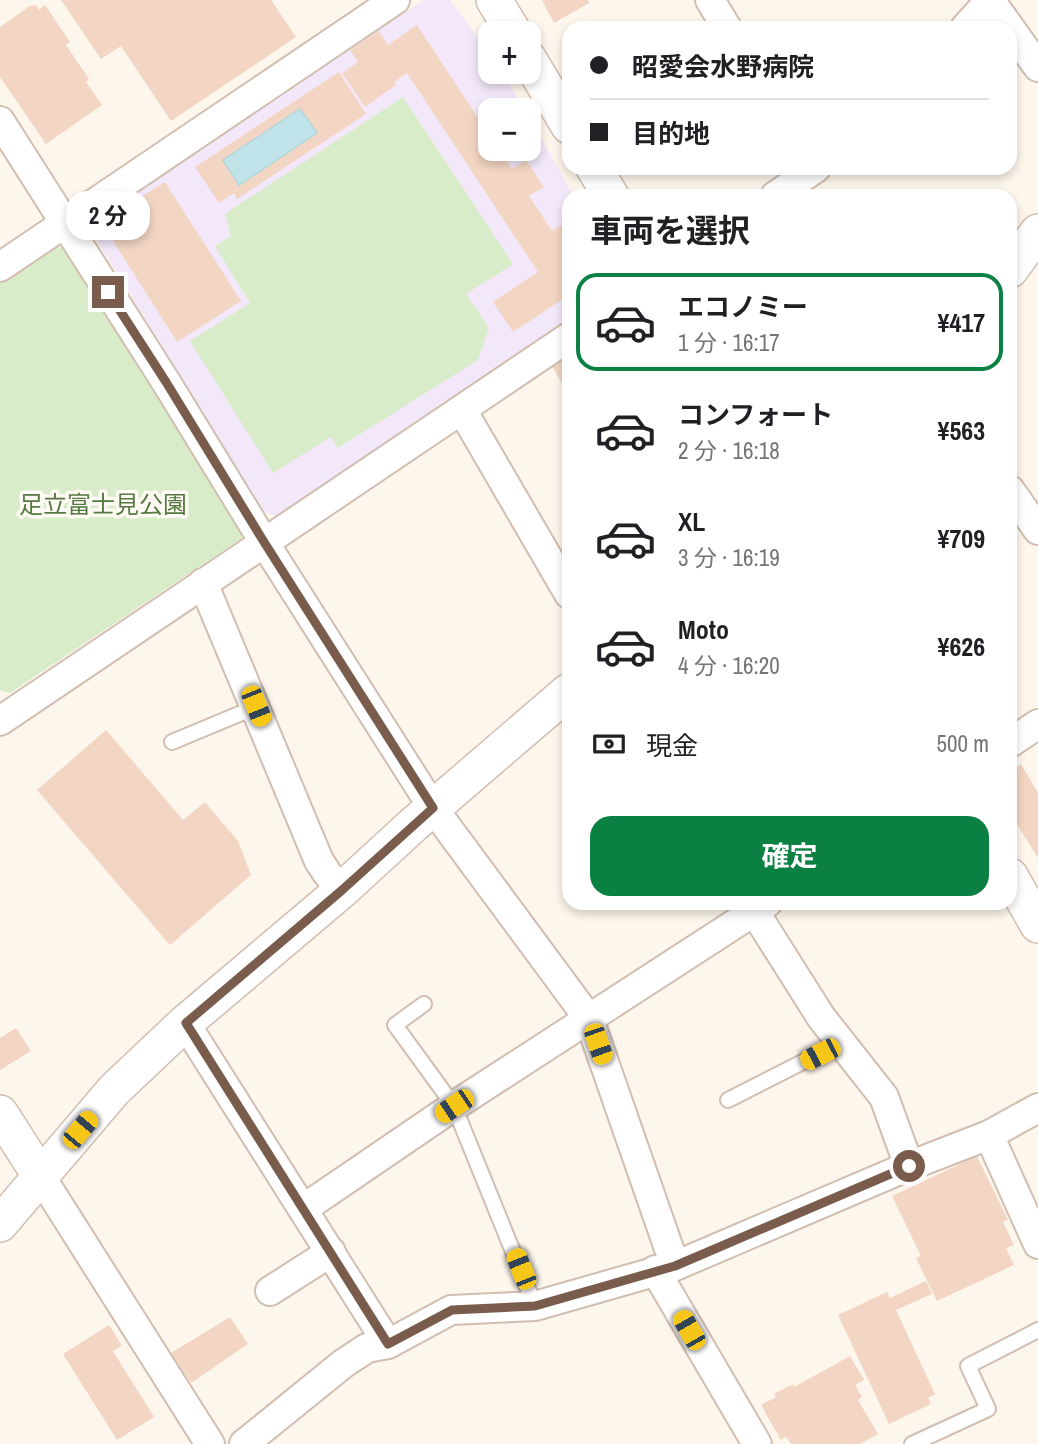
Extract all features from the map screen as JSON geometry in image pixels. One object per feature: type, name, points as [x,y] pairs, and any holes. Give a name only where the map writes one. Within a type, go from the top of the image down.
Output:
[{"type":"street","points":[[0,267],[395,0]]},
{"type":"street","points":[[494,0],[507,21]]},
{"type":"street","points":[[710,0],[723,21]]},
{"type":"street","points":[[971,21],[990,0],[1005,21]]},
{"type":"street","points":[[1017,38],[1038,67]]},
{"type":"street","points":[[541,79],[562,114]]},
{"type":"street","points":[[0,121],[433,808],[589,1019],[665,1268],[757,1444]]},
{"type":"street","points":[[785,189],[805,175]]},
{"type":"street","points":[[1017,261],[1037,237]]},
{"type":"street","points":[[1,718],[562,342]]},
{"type":"street","points":[[462,411],[562,582]]},
{"type":"street","points":[[1017,499],[1038,530]]},
{"type":"street","points":[[204,583],[319,861],[341,891]]},
{"type":"street","points":[[0,1224],[114,1090],[186,1023],[562,697]]},
{"type":"street","points":[[1017,738],[1038,724]]},
{"type":"street","points":[[1017,888],[1038,925]]},
{"type":"street","points":[[303,1209],[750,910]]},
{"type":"street","points":[[758,910],[821,1017],[884,1097],[909,1166]]},
{"type":"street","points":[[186,1023],[388,1344]]},
{"type":"street","points":[[244,1444],[344,1363],[367,1348],[388,1344],[452,1310],[535,1306],[665,1268],[989,1135],[1038,1108]]},
{"type":"street","points":[[0,1113],[210,1444]]},
{"type":"street","points":[[989,1135],[1038,1244]]},
{"type":"street","points":[[270,1291],[331,1252]]},
{"type":"lane","points":[[172,742],[256,706]]},
{"type":"lane","points":[[424,1004],[396,1025],[454,1106],[535,1306]]},
{"type":"lane","points":[[728,1100],[842,1042]]},
{"type":"lane","points":[[912,1444],[988,1409],[968,1366],[1038,1330]]},
{"type":"shaded area","points":[[424,0],[450,0],[478,38],[478,84],[509,84],[518,98],[478,98],[478,161],[541,161],[541,138],[570,189],[562,189],[562,326],[277,517],[264,512],[86,223]]},
{"type":"green space","points":[[403,97],[513,264],[466,294],[489,328],[478,360],[338,448],[331,437],[273,473],[190,341],[250,303],[215,246],[231,236],[225,214]]},
{"type":"green space","name":"足立富士見公園","points":[[52,246],[64,248],[243,532],[241,539],[10,693],[0,690],[0,281]]},
{"type":"water","points":[[300,108],[318,133],[239,186],[222,160]]},
{"type":"building","points":[[61,0],[271,0],[296,37],[171,121],[121,46],[101,59]]},
{"type":"building","points":[[542,0],[588,0],[589,3],[554,23]]},
{"type":"building","points":[[36,5],[39,10],[45,5],[70,42],[66,45],[89,79],[86,82],[102,105],[46,144],[0,77],[0,27],[30,6]]},
{"type":"building","points":[[417,25],[478,118],[478,161],[507,161],[512,169],[527,161],[544,187],[529,196],[552,231],[562,225],[562,300],[513,332],[493,302],[538,272],[407,73],[394,82],[396,85],[365,107],[342,73],[358,62],[350,50],[379,31],[388,45]]},
{"type":"building","points":[[339,72],[366,114],[237,199],[234,193],[219,203],[195,167]],"holes":[[[300,108],[318,133],[239,186],[222,160]]]},
{"type":"building","points":[[165,182],[241,301],[177,342],[101,222]]},
{"type":"building","points":[[562,360],[562,384],[552,366]]},
{"type":"building","points":[[106,730],[183,820],[205,802],[238,841],[251,875],[170,945],[37,790]]},
{"type":"building","points":[[1021,764],[1038,793],[1038,858],[1017,824],[1017,767]]},
{"type":"building","points":[[16,1028],[31,1051],[0,1070],[0,1038]]},
{"type":"building","points":[[977,1156],[1008,1220],[1003,1222],[1014,1245],[1006,1248],[1014,1265],[937,1301],[916,1258],[921,1256],[892,1196]]},
{"type":"building","points":[[926,1281],[932,1294],[896,1310],[935,1394],[928,1398],[931,1404],[889,1424],[838,1315],[887,1292],[890,1298]]},
{"type":"building","points":[[230,1317],[248,1344],[191,1383],[171,1353]]},
{"type":"building","points":[[109,1325],[122,1346],[113,1351],[154,1417],[117,1440],[63,1354]]},
{"type":"building","points":[[850,1356],[864,1380],[855,1385],[862,1397],[858,1400],[878,1434],[860,1444],[791,1444],[786,1437],[781,1440],[761,1405],[776,1397],[774,1394],[793,1384],[794,1387]]},
{"type":"route","points":[[108,292],[433,808],[341,891],[186,1023],[388,1344],[452,1310],[535,1306],[675,1266],[909,1166]]}]
